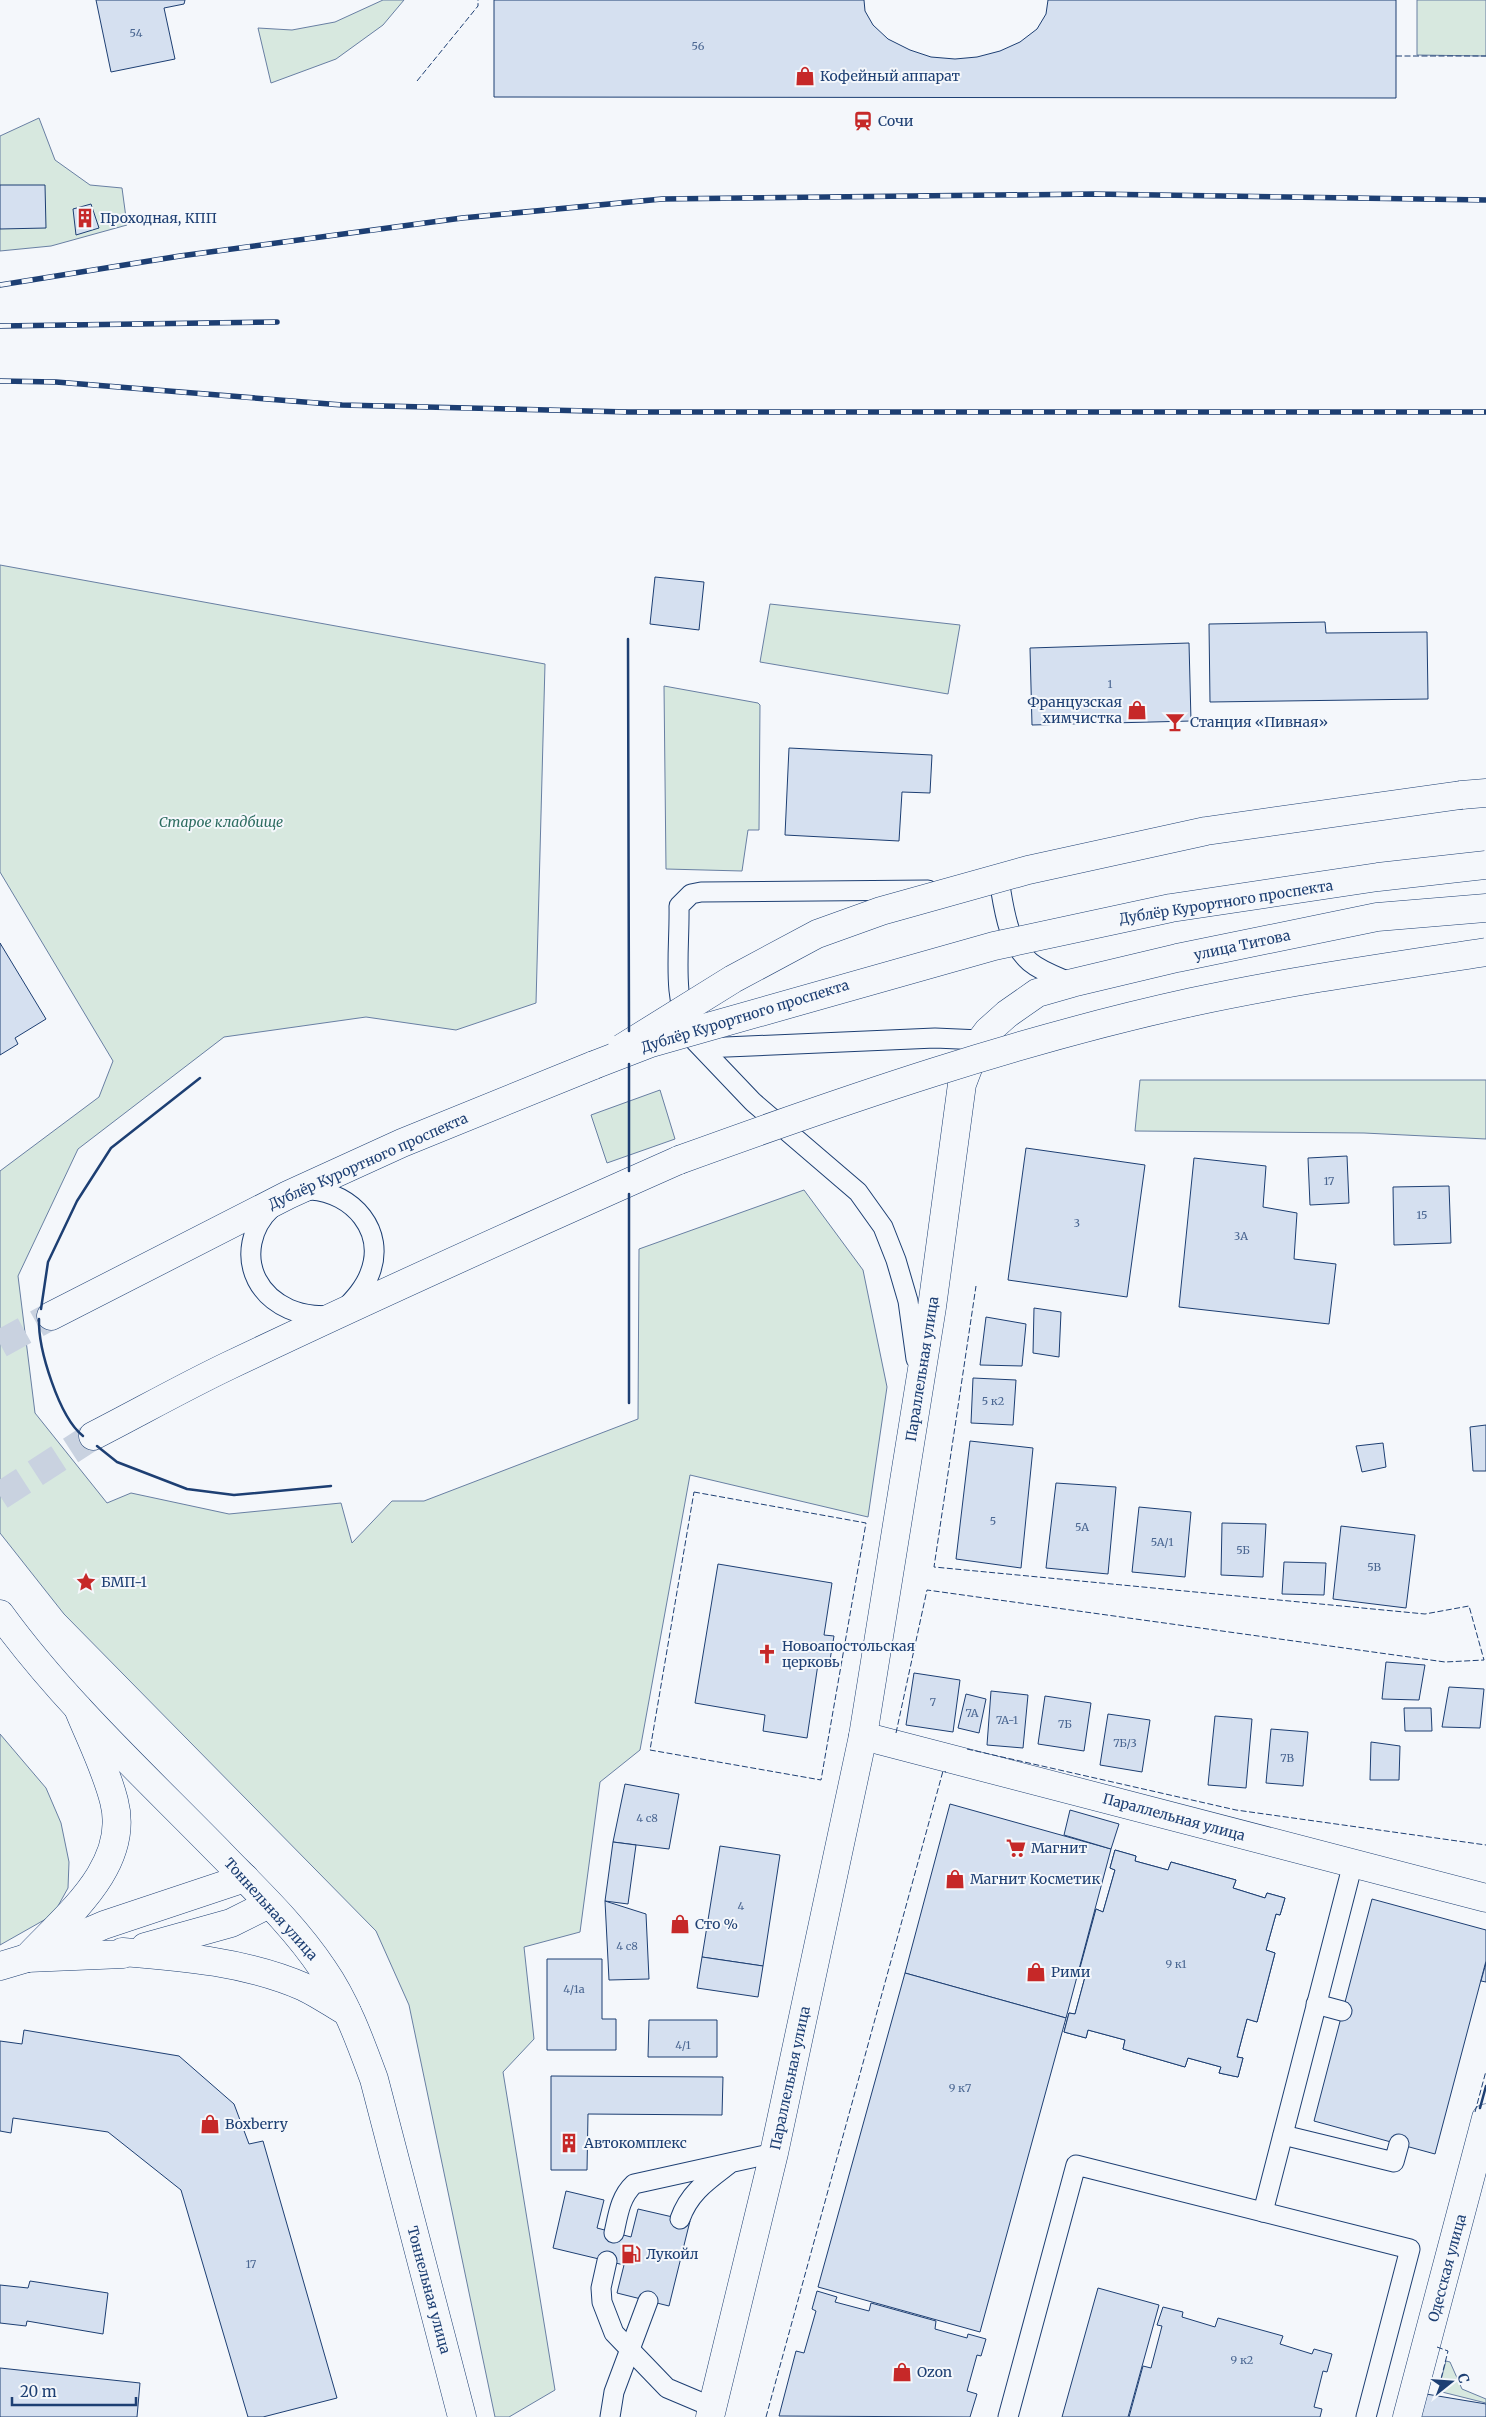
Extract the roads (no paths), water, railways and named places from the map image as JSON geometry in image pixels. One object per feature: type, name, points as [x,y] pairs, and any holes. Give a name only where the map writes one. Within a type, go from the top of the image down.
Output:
[{"type":"main road","points":[[594,1065],[733,979],[818,934],[881,911],[1028,870],[1206,831],[1473,794]]},
{"type":"main road","name":"Дублёр Курортного проспекта","points":[[51,1316],[288,1196],[402,1143],[594,1065],[661,1040],[994,946],[1171,908],[1378,877],[1486,865]]},
{"type":"main road","name":"улица Титова","points":[[1007,1014],[1037,992],[1177,958],[1377,917],[1486,908]]},
{"type":"main road","points":[[93,1436],[227,1367],[338,1316],[447,1262],[679,1160],[863,1095],[1026,1044],[1192,1002],[1486,952]]},
{"type":"main road","name":"Параллельная улица","points":[[711,2412],[774,2152],[863,1736],[919,1388],[962,1084],[976,1046],[1007,1014]]},
{"type":"main road","name":"Тоннельная улица","points":[[0,1614],[19,1640],[77,1706],[245,1878],[301,1939],[325,1970],[348,2012],[374,2078],[462,2417]]},
{"type":"main road","points":[[27,1958],[85,1896],[100,1877],[114,1842],[116,1822],[114,1802],[77,1706]]},
{"type":"main road","name":"Параллельная улица","points":[[863,1736],[1486,1898]]},
{"type":"main road","points":[[0,1966],[27,1958],[104,1925],[245,1878]]},
{"type":"main road","points":[[27,1958],[123,1954],[122,1952],[193,1935],[231,1922],[268,1904]]},
{"type":"main road","points":[[122,1952],[201,1958],[265,1973],[306,1988],[348,2012]]},
{"type":"main road","name":"Одесская улица","points":[[1406,2417],[1486,2118]]},
{"type":"lane","points":[[919,1388],[914,1332],[908,1301],[896,1260],[883,1227],[858,1192],[753,1102],[692,1038],[678,999],[679,906],[691,894],[701,892],[960,890],[999,880],[1006,920],[1014,941],[1029,961],[1072,983]]},
{"type":"lane","points":[[703,1048],[935,1038],[981,1040]]},
{"type":"lane","points":[[311,1190],[335,1194],[355,1208],[369,1227],[374,1251],[370,1274],[358,1295],[338,1316],[314,1316],[290,1310],[262,1288],[257,1277],[251,1254],[255,1230],[268,1209],[288,1196],[311,1190]]},
{"type":"lane","points":[[1263,2212],[1353,1863]]},
{"type":"lane","points":[[1316,2004],[1342,2011]]},
{"type":"lane","points":[[1284,2135],[1394,2162],[1399,2144]]},
{"type":"lane","points":[[614,2233],[621,2202],[627,2191],[634,2184],[774,2152]]},
{"type":"lane","points":[[680,2219],[685,2206],[697,2189],[733,2161]]},
{"type":"lane","points":[[1008,2417],[1076,2165],[1410,2249],[1366,2417]]},
{"type":"lane","points":[[607,2261],[601,2288],[604,2313],[614,2333],[666,2388],[711,2412]]},
{"type":"lane","points":[[610,2417],[614,2392],[648,2301]]},
{"type":"tunnel","points":[[0,1344],[51,1316]]},
{"type":"tunnel","points":[[0,1496],[93,1436]]},
{"type":"railway","points":[[0,285],[180,256],[462,218],[662,199],[1093,194],[1486,200]]},
{"type":"railway","points":[[0,326],[277,322]]},
{"type":"railway","points":[[0,381],[56,382],[342,405],[628,412],[1486,412]]},
{"type":"place","name":"Кофейный аппарат","points":[[805,76]]},
{"type":"place","name":"Сочи","points":[[863,121]]},
{"type":"place","name":"Проходная, КПП","points":[[85,218]]},
{"type":"place","name":"Французская химчистка","points":[[1137,710]]},
{"type":"place","name":"Станция «Пивная»","points":[[1175,722]]},
{"type":"place","name":"БМП-1","points":[[86,1582]]},
{"type":"place","name":"Новоапостольская церковь","points":[[767,1654]]},
{"type":"place","name":"Магнит","points":[[1016,1848]]},
{"type":"place","name":"Магнит Косметик","points":[[955,1879]]},
{"type":"place","name":"Сто %","points":[[680,1924]]},
{"type":"place","name":"Рими","points":[[1036,1972]]},
{"type":"place","name":"Boxberry","points":[[210,2124]]},
{"type":"place","name":"Автокомплекс","points":[[569,2143]]},
{"type":"place","name":"Лукойл","points":[[631,2254]]},
{"type":"place","name":"Ozon","points":[[902,2372]]},
{"type":"park label","name":"Старое кладбище","points":[[221,822]]}]
